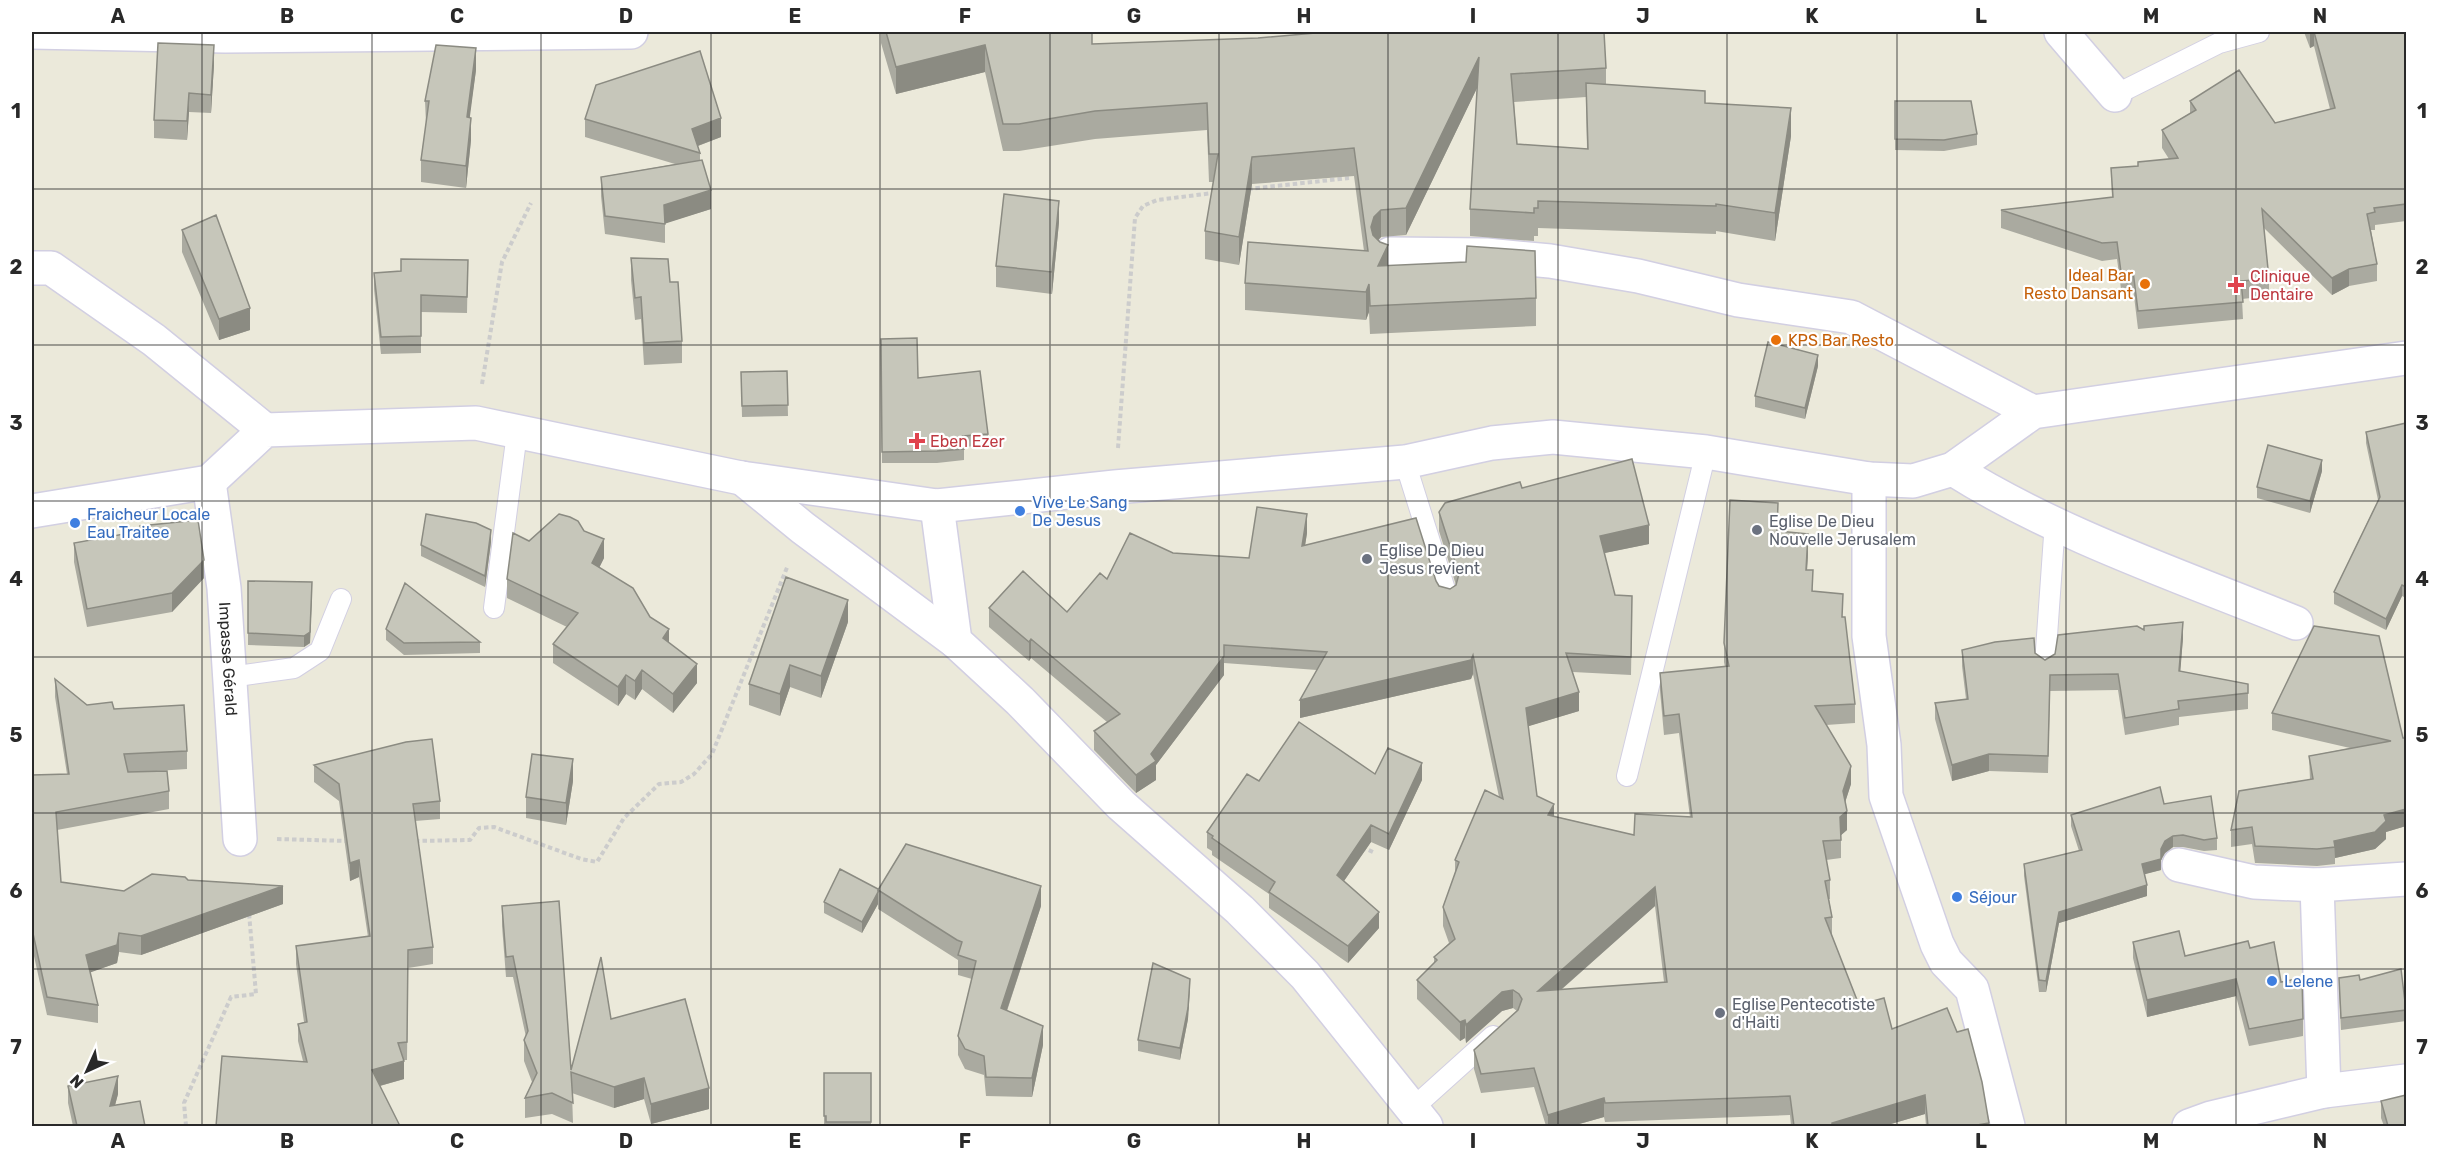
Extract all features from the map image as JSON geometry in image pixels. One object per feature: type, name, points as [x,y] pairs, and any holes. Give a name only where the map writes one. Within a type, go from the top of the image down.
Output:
[{"type":"street","points":[[32,32],[237,36],[631,32]]},
{"type":"street","points":[[2061,32],[2115,95]]},
{"type":"street","points":[[1390,254],[1486,255],[1550,261],[1638,276],[1738,300],[1851,316],[2033,412]]},
{"type":"street","points":[[32,268],[51,268],[61,274],[153,340],[265,430],[476,423],[741,478],[937,506],[1115,487],[1405,462],[1492,443],[1553,437],[1706,452],[1869,479],[1913,481],[1953,469],[2033,412],[2406,358]]},
{"type":"street","points":[[32,511],[209,482],[265,430]]},
{"type":"street","points":[[1953,469],[1986,490],[2116,551],[2296,623]]},
{"type":"street","points":[[741,478],[803,528],[955,641],[1020,701],[1121,805],[1240,910],[1305,975],[1419,1117]]},
{"type":"street","points":[[1869,479],[1869,636],[1884,745],[1886,796],[1937,944],[1946,962],[1972,989],[2008,1126]]},
{"type":"street","name":"Impasse Gérald","points":[[209,482],[224,588],[240,839]]},
{"type":"street","points":[[937,506],[955,641]]},
{"type":"street","points":[[2179,865],[2254,882],[2317,885],[2406,879]]},
{"type":"street","points":[[2317,885],[2324,1091]]},
{"type":"street","points":[[2189,1126],[2211,1118],[2324,1091],[2406,1081]]},
{"type":"lane","points":[[2115,95],[2220,43],[2259,32]]},
{"type":"lane","points":[[494,608],[517,433]]},
{"type":"lane","points":[[1628,776],[1706,452]]},
{"type":"lane","points":[[1405,462],[1447,596]]},
{"type":"lane","points":[[2045,664],[2055,522]]},
{"type":"lane","points":[[230,677],[294,668],[320,651],[341,599]]},
{"type":"lane","points":[[1419,1117],[1510,1020]]},
{"type":"path","points":[[1247,189],[1349,178]]},
{"type":"path","points":[[1115,487],[1135,218],[1143,206],[1157,200],[1225,192]]},
{"type":"path","points":[[476,423],[502,262],[531,203]]},
{"type":"path","points":[[414,841],[470,840],[479,828],[494,827],[581,859],[597,862],[624,818],[659,784],[681,782],[694,774],[712,754],[803,528]]},
{"type":"path","points":[[240,839],[358,841]]},
{"type":"path","points":[[1355,843],[1375,853]]},
{"type":"path","points":[[186,1126],[184,1103],[231,997],[256,994],[248,902]]},
{"type":"building","points":[[886,32],[1092,32],[1092,44],[1258,38],[1327,32],[1604,32],[1606,68],[1511,74],[1517,144],[1588,149],[1586,83],[1705,91],[1705,103],[1791,108],[1775,213],[1716,204],[1716,206],[1538,201],[1538,208],[1534,208],[1534,213],[1470,209],[1479,57],[1406,208],[1381,210],[1374,217],[1371,227],[1373,235],[1380,242],[1388,245],[1378,266],[1466,262],[1467,246],[1535,251],[1536,298],[1370,306],[1369,284],[1366,292],[1245,283],[1248,242],[1368,251],[1354,148],[1252,157],[1239,237],[1205,231],[1218,154],[1209,154],[1207,103],[1095,111],[1019,124],[1003,124],[985,45],[896,67]]},
{"type":"building","points":[[2314,32],[2406,32],[2406,204],[2374,208],[2375,212],[2367,214],[2377,264],[2349,269],[2332,278],[2262,209],[2269,279],[2241,281],[2243,302],[2138,311],[2133,271],[2121,272],[2117,242],[2102,243],[2001,210],[2113,197],[2111,168],[2138,166],[2138,162],[2178,158],[2162,130],[2196,110],[2190,101],[2239,70],[2275,123],[2335,108]]},
{"type":"building","points":[[158,43],[214,45],[211,95],[189,93],[187,121],[154,120]]},
{"type":"building","points":[[436,45],[476,48],[467,117],[471,118],[466,166],[421,160],[429,101],[425,101]]},
{"type":"building","points":[[700,51],[721,118],[692,129],[700,153],[585,119],[596,85]]},
{"type":"building","points":[[1895,101],[1971,101],[1977,134],[1944,140],[1895,139]]},
{"type":"building","points":[[702,160],[711,190],[664,205],[665,224],[605,216],[601,177]]},
{"type":"building","points":[[1004,194],[1059,201],[1052,272],[996,266]]},
{"type":"building","points":[[216,215],[250,308],[219,319],[182,230]]},
{"type":"building","points":[[631,258],[668,259],[670,282],[678,282],[682,341],[644,343],[641,297],[635,298]]},
{"type":"building","points":[[401,259],[468,260],[467,297],[421,295],[421,336],[381,337],[374,273],[401,271]]},
{"type":"building","points":[[917,338],[918,378],[980,371],[988,434],[963,436],[964,449],[882,452],[881,339]]},
{"type":"building","points":[[1768,342],[1818,355],[1805,408],[1755,396]]},
{"type":"building","points":[[787,371],[788,405],[742,406],[741,372]]},
{"type":"building","points":[[2406,423],[2406,587],[2402,585],[2386,619],[2334,592],[2380,497],[2366,432]]},
{"type":"building","points":[[2268,445],[2322,460],[2310,501],[2257,487]]},
{"type":"building","points":[[1632,459],[1649,525],[1600,536],[1615,595],[1632,596],[1631,657],[1566,653],[1579,692],[1526,708],[1537,796],[1554,804],[1548,815],[1634,835],[1635,814],[1692,817],[1679,714],[1664,716],[1660,673],[1729,666],[1724,643],[1730,500],[1778,503],[1777,531],[1808,534],[1806,570],[1813,570],[1812,591],[1843,594],[1842,617],[1845,617],[1855,704],[1815,706],[1851,766],[1843,791],[1847,811],[1840,817],[1841,840],[1823,841],[1830,880],[1825,881],[1832,917],[1825,918],[1859,1005],[1884,998],[1892,1029],[1947,1008],[1957,1032],[1968,1029],[1982,1082],[1989,1123],[1971,1126],[1928,1126],[1925,1095],[1832,1123],[1832,1126],[1794,1126],[1790,1096],[1605,1103],[1604,1098],[1548,1115],[1534,1068],[1481,1074],[1474,1050],[1518,1010],[1522,999],[1519,994],[1513,990],[1502,992],[1466,1025],[1465,1020],[1460,1022],[1417,980],[1437,960],[1434,957],[1455,939],[1443,907],[1459,862],[1455,860],[1485,790],[1503,799],[1473,655],[1471,660],[1300,700],[1327,652],[1224,645],[1224,656],[1151,754],[1156,761],[1136,775],[1094,731],[1120,714],[1031,639],[1029,642],[989,608],[1023,571],[1067,612],[1100,573],[1107,579],[1130,533],[1173,553],[1249,558],[1257,507],[1307,514],[1302,546],[1416,518],[1436,581],[1439,586],[1450,589],[1456,585],[1459,574],[1439,512],[1445,503],[1520,482],[1522,488]],"holes":[[[1655,887],[1667,982],[1538,991]]]},
{"type":"building","points":[[426,514],[476,523],[491,530],[485,576],[421,545]]},
{"type":"building","points":[[559,514],[578,521],[584,531],[604,539],[592,563],[633,588],[650,617],[669,629],[663,638],[697,664],[673,694],[642,670],[635,681],[626,675],[618,687],[553,644],[578,613],[507,579],[513,533],[529,541]]},
{"type":"building","points":[[198,520],[204,560],[172,593],[87,609],[74,543],[141,531],[140,526]]},
{"type":"building","points":[[786,577],[848,600],[821,676],[790,665],[780,694],[749,684]]},
{"type":"building","points":[[248,581],[312,582],[310,632],[304,636],[248,633]]},
{"type":"building","points":[[405,583],[480,642],[404,643],[386,629]]},
{"type":"building","points":[[2183,622],[2179,671],[2248,684],[2248,693],[2178,701],[2179,709],[2125,718],[2118,674],[2050,675],[2048,756],[1989,754],[1952,765],[1935,703],[1968,699],[1962,650],[1995,642],[2034,638],[2035,653],[2045,660],[2055,654],[2058,635],[2137,626],[2144,630],[2144,626]]},
{"type":"building","points":[[2314,626],[2379,636],[2403,738],[2406,738],[2406,809],[2384,815],[2386,821],[2375,832],[2334,841],[2335,847],[2317,849],[2255,846],[2252,827],[2231,830],[2239,791],[2313,779],[2309,756],[2391,741],[2272,713]]},
{"type":"building","points":[[55,679],[87,705],[112,702],[114,709],[184,705],[187,751],[124,754],[128,772],[167,771],[169,791],[56,812],[61,882],[124,891],[152,874],[185,877],[188,880],[283,886],[141,936],[119,933],[117,945],[86,955],[98,1005],[47,997],[32,929],[32,775],[69,774]]},
{"type":"building","points":[[1299,722],[1375,774],[1388,748],[1422,763],[1389,834],[1371,825],[1337,875],[1379,912],[1348,946],[1269,892],[1275,882],[1212,838],[1213,836],[1207,832],[1247,774],[1259,781]]},
{"type":"building","points":[[432,739],[440,801],[413,804],[433,947],[408,950],[407,1042],[398,1043],[404,1061],[372,1070],[399,1124],[394,1126],[216,1126],[222,1056],[307,1062],[298,1024],[307,1022],[296,946],[370,936],[359,860],[350,863],[339,784],[314,765],[406,742]]},
{"type":"building","points":[[532,754],[573,759],[566,803],[526,797]]},
{"type":"building","points":[[2160,787],[2164,804],[2211,796],[2217,838],[2204,840],[2183,835],[2173,836],[2165,841],[2161,849],[2161,859],[2142,864],[2147,885],[2059,912],[2046,981],[2039,980],[2024,864],[2082,850],[2071,815]]},
{"type":"building","points":[[906,844],[1041,886],[1001,1008],[1043,1026],[1032,1078],[986,1077],[984,1056],[965,1049],[958,1036],[976,961],[958,955],[962,942],[878,890]]},
{"type":"building","points":[[840,869],[878,889],[862,922],[824,902]]},
{"type":"building","points":[[559,901],[571,1070],[601,957],[611,1019],[685,999],[709,1088],[651,1104],[644,1078],[614,1087],[571,1072],[573,1103],[552,1093],[525,1098],[537,1073],[524,1040],[528,1031],[513,956],[506,957],[502,906]]},
{"type":"building","points":[[2179,931],[2185,956],[2248,941],[2250,948],[2274,942],[2281,982],[2302,978],[2303,1019],[2249,1029],[2236,979],[2147,1000],[2133,942]]},
{"type":"building","points":[[1153,963],[1190,979],[1188,1008],[1180,1048],[1138,1040]]},
{"type":"building","points":[[2401,969],[2406,1010],[2341,1018],[2339,978],[2359,975],[2360,980]]},
{"type":"building","points":[[824,1073],[871,1073],[871,1122],[826,1122]]},
{"type":"building","points":[[118,1076],[110,1106],[140,1101],[145,1126],[77,1126],[68,1086]]},
{"type":"building","points":[[2406,1095],[2406,1126],[2388,1126],[2381,1101]]},
{"type":"place","name":"Ideal Bar Resto Dansant","points":[[2145,284]]},
{"type":"place","name":"Clinique Dentaire","points":[[2236,285]]},
{"type":"place","name":"KPS Bar Resto","points":[[1776,340]]},
{"type":"place","name":"Eben Ezer","points":[[917,441]]},
{"type":"place","name":"Vive Le Sang De Jesus","points":[[1020,511]]},
{"type":"place","name":"Fraicheur Locale Eau Traitee","points":[[75,523]]},
{"type":"place","name":"Eglise De Dieu Nouvelle Jerusalem","points":[[1757,530]]},
{"type":"place","name":"Eglise De Dieu Jesus revient","points":[[1367,559]]},
{"type":"place","name":"Séjour","points":[[1957,897]]},
{"type":"place","name":"Lelene","points":[[2272,981]]},
{"type":"place","name":"Eglise Pentecotiste d'Haiti","points":[[1720,1013]]}]
